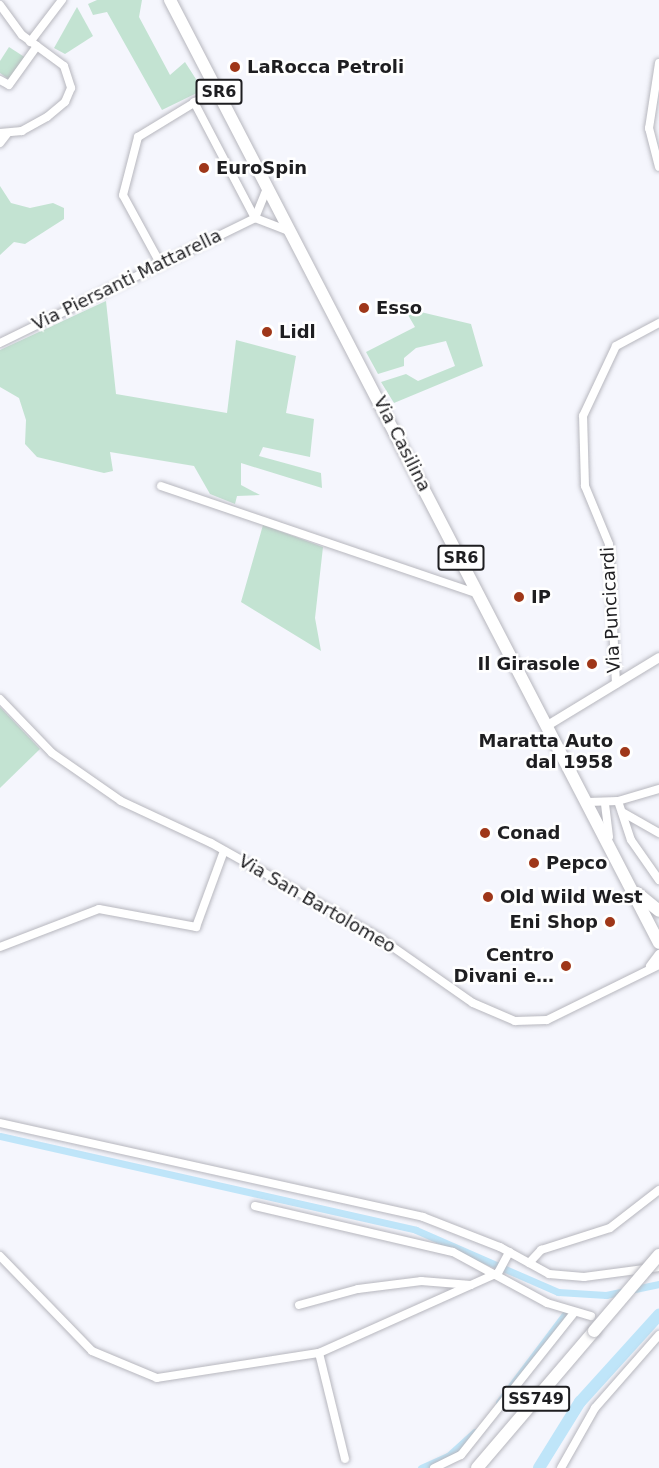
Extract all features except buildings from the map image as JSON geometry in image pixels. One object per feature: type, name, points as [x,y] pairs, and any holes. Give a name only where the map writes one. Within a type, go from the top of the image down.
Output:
[{"type":"main road","name":"Via Casilina","points":[[170,0],[611,845],[659,943]]},
{"type":"main road","name":"Via Casilina","points":[[633,889],[659,911]]},
{"type":"main road","name":"SS749","points":[[477,1468],[659,1255]]},
{"type":"street","points":[[0,80],[9,85],[62,0]]},
{"type":"street","points":[[0,5],[34,44],[64,66],[71,82],[68,99],[26,129],[3,133],[0,142]]},
{"type":"street","points":[[659,63],[649,128],[659,167]]},
{"type":"street","points":[[160,263],[123,189],[141,133],[217,89]]},
{"type":"street","points":[[194,102],[255,218],[264,220],[293,235]]},
{"type":"street","points":[[255,218],[261,208],[267,184]]},
{"type":"street","points":[[261,208],[278,206]]},
{"type":"street","points":[[264,220],[278,206]]},
{"type":"street","name":"Via Piersanti Mattarella","points":[[0,343],[255,218]]},
{"type":"street","name":"Via Puncicardi","points":[[616,684],[609,543],[585,486],[583,416],[616,346],[659,323]]},
{"type":"street","points":[[160,486],[480,595]]},
{"type":"street","points":[[548,725],[659,657]]},
{"type":"street","name":"Via San Bartolomeo","points":[[0,699],[52,753],[121,801],[224,851],[380,938],[473,1003],[523,1023],[547,1020],[655,966]]},
{"type":"street","points":[[588,802],[605,804],[659,789]]},
{"type":"street","points":[[618,801],[638,853],[659,880]]},
{"type":"street","points":[[605,804],[611,845]]},
{"type":"street","points":[[622,812],[657,831],[659,820]]},
{"type":"street","points":[[0,946],[99,909],[196,927],[224,851]]},
{"type":"street","points":[[655,966],[659,954]]},
{"type":"street","points":[[0,1123],[423,1217],[509,1252],[549,1274],[584,1277],[659,1267]]},
{"type":"street","points":[[529,1263],[541,1250],[610,1228],[659,1191]]},
{"type":"street","points":[[255,1206],[453,1252],[574,1313],[591,1316]]},
{"type":"street","points":[[0,1256],[92,1351],[157,1378],[319,1353],[498,1273],[509,1252]]},
{"type":"street","points":[[299,1305],[358,1289],[421,1281],[472,1285]]},
{"type":"street","points":[[434,1468],[468,1447],[574,1313]]},
{"type":"street","points":[[561,1468],[596,1408],[659,1335]]},
{"type":"street","points":[[319,1353],[345,1459]]},
{"type":"green space","points":[[97,0],[142,0],[139,17],[170,75],[185,62],[203,90],[162,110],[107,12],[93,15],[88,4]]},
{"type":"green space","points":[[77,7],[93,36],[65,54],[54,48]]},
{"type":"green space","points":[[9,47],[26,58],[10,80],[0,73],[0,61]]},
{"type":"green space","points":[[0,186],[11,203],[30,208],[53,203],[64,208],[64,219],[25,244],[14,242],[0,255]]},
{"type":"green space","points":[[106,301],[116,394],[227,413],[236,340],[296,356],[286,413],[314,419],[310,457],[263,447],[259,456],[321,473],[322,488],[241,463],[241,485],[260,495],[237,496],[235,504],[210,494],[194,466],[110,452],[113,471],[104,473],[37,457],[25,444],[26,420],[19,398],[0,387],[0,350]]},
{"type":"green space","points":[[404,308],[471,324],[483,366],[394,403],[381,382],[406,374],[418,381],[455,366],[446,341],[416,348],[404,358],[404,366],[378,374],[366,352],[415,327]]},
{"type":"green space","points":[[263,525],[323,547],[315,618],[321,651],[241,602]]},
{"type":"green space","points":[[0,707],[40,749],[0,788]]},
{"type":"waterway","points":[[0,1136],[416,1230],[558,1292],[606,1295],[659,1284]]},
{"type":"waterway","points":[[499,1402],[565,1314]]},
{"type":"waterway","points":[[539,1468],[580,1402],[659,1315]]},
{"type":"waterway","points":[[421,1468],[448,1456],[475,1432]]},
{"type":"place","name":"LaRocca Petroli","points":[[235,67]]},
{"type":"place","name":"EuroSpin","points":[[204,168]]},
{"type":"place","name":"Esso","points":[[364,308]]},
{"type":"place","name":"Lidl","points":[[267,332]]},
{"type":"place","name":"IP","points":[[519,597]]},
{"type":"place","name":"Il Girasole","points":[[592,664]]},
{"type":"place","name":"Maratta Auto dal 1958","points":[[625,752]]},
{"type":"place","name":"Conad","points":[[485,833]]},
{"type":"place","name":"Pepco","points":[[534,863]]},
{"type":"place","name":"Old Wild West","points":[[488,897]]},
{"type":"place","name":"Eni Shop","points":[[610,922]]},
{"type":"place","name":"Centro Divani e…","points":[[566,966]]}]
